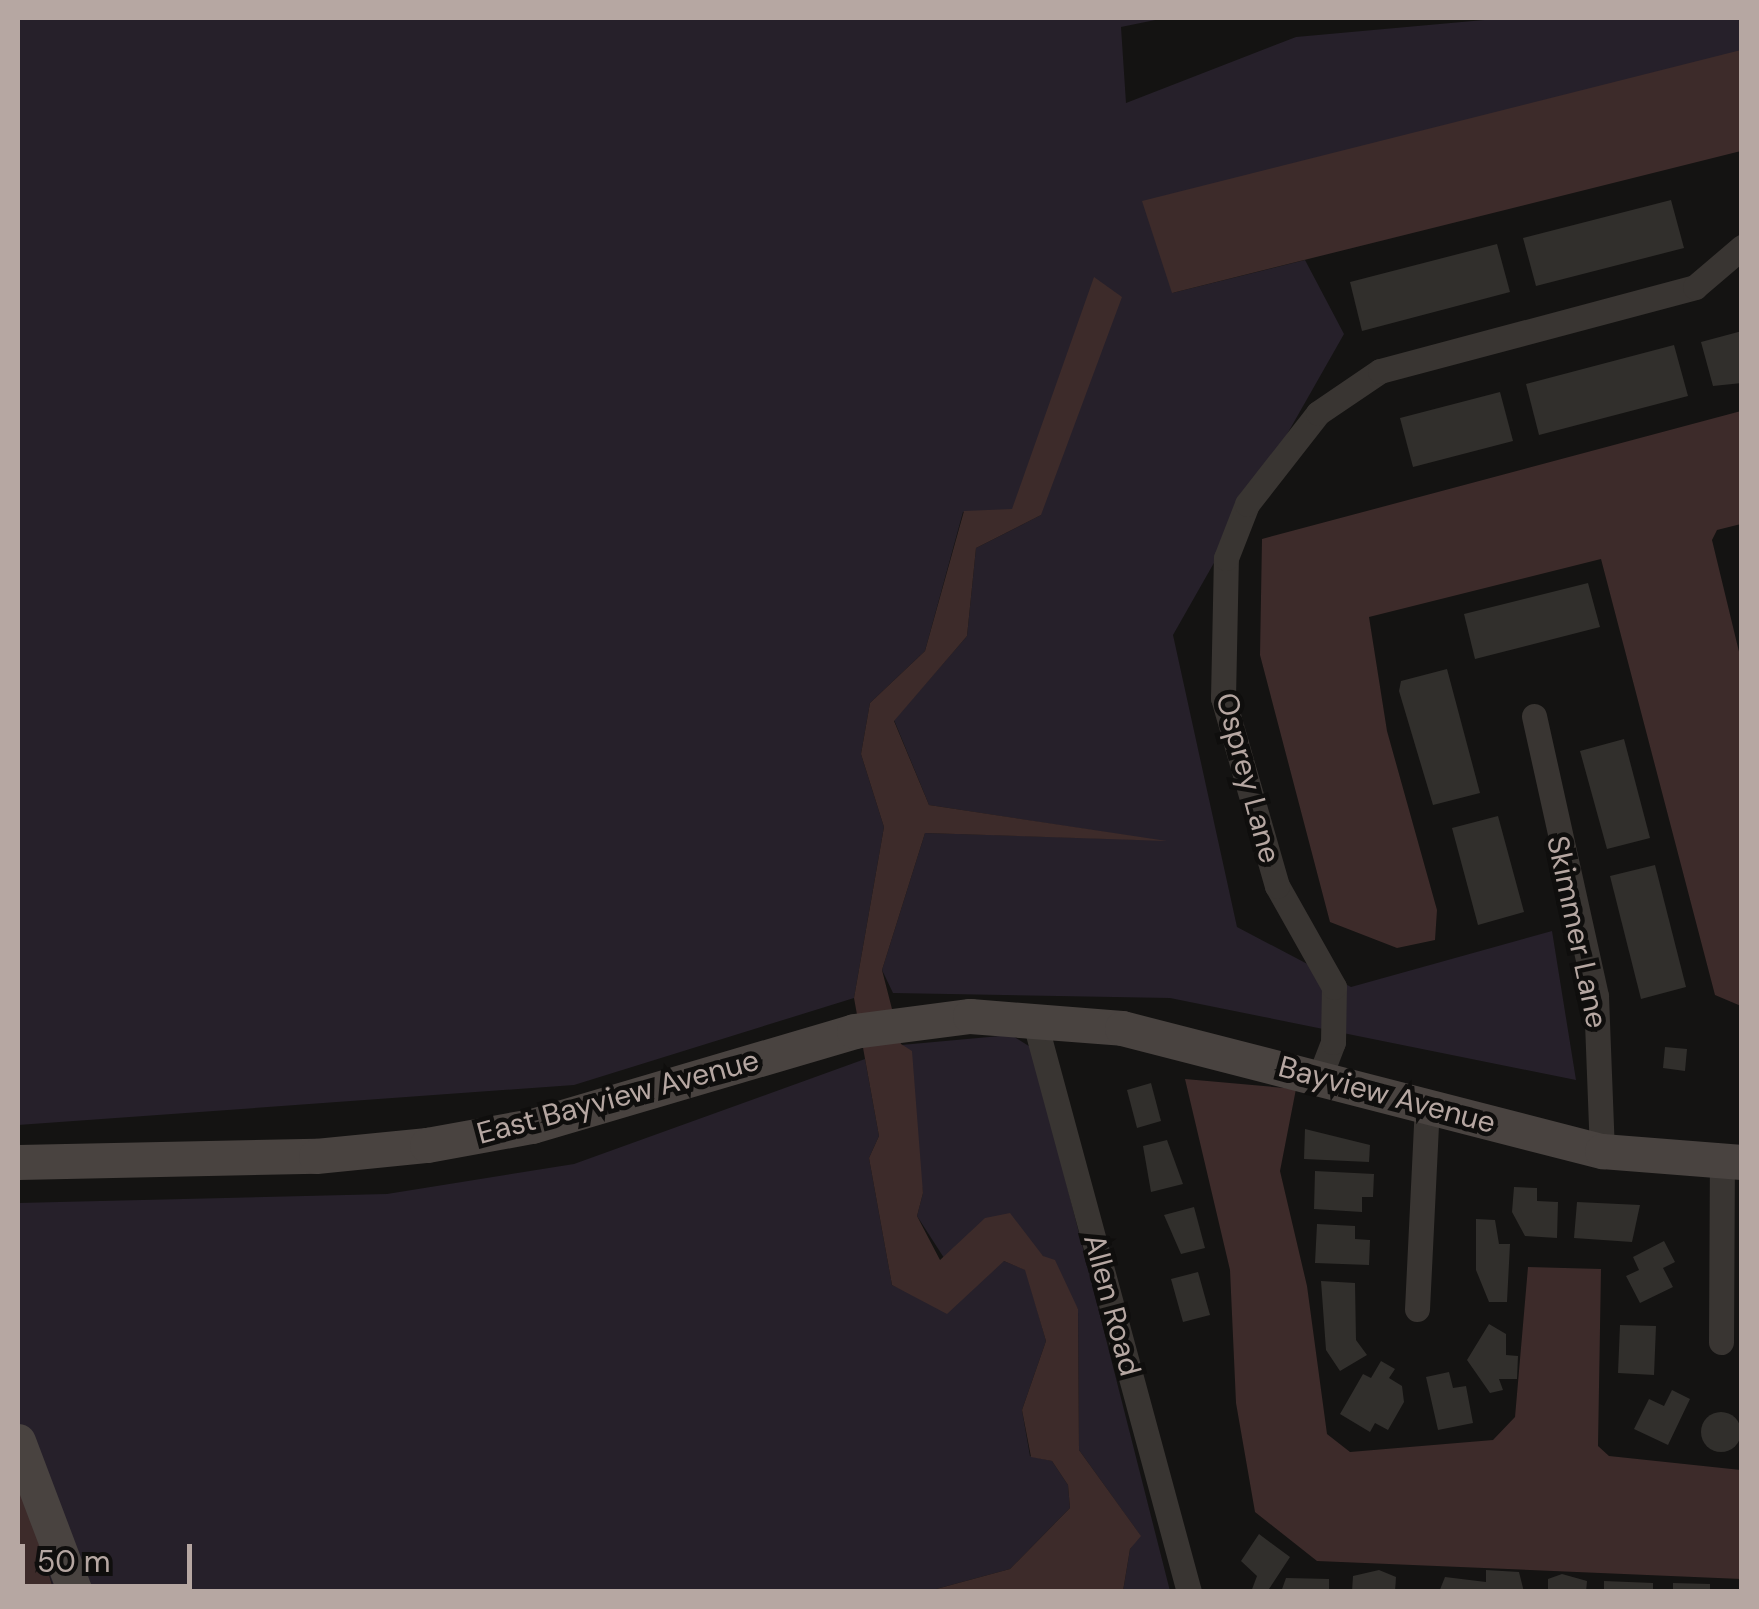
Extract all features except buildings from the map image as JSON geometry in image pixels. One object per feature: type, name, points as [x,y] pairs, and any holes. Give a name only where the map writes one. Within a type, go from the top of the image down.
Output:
[{"type":"main road","name":"Bayview Avenue","points":[[1034,1019],[1186,1041],[1602,1151],[1732,1162]]},
{"type":"main road","name":"East Bayview Avenue","points":[[18,1162],[316,1156],[427,1145],[532,1126],[854,1031],[899,1023],[1034,1019]]},
{"type":"main road","points":[[18,1441],[75,1592]]},
{"type":"street","name":"Osprey Lane","points":[[1320,1076],[1333,1042],[1334,987],[1277,886],[1223,698],[1226,558],[1248,504],[1318,413],[1380,371],[1694,286],[1742,248]]},
{"type":"street","name":"Skimmer Lane","points":[[1534,716],[1596,996],[1602,1151]]},
{"type":"street","name":"Allen Road","points":[[1034,1019],[1189,1592]]},
{"type":"street","points":[[1417,1309],[1428,1108]]},
{"type":"street","points":[[1721,1342],[1732,1162]]},
{"type":"shaded area","points":[[18,18],[1165,18],[1121,27],[1126,103],[1296,37],[1506,18],[1741,18],[1741,50],[1172,293],[1305,260],[1344,334],[1173,635],[1237,927],[1351,987],[1552,931],[1576,1080],[1170,998],[893,993],[882,970],[925,833],[1155,840],[929,805],[894,720],[967,636],[976,548],[1041,515],[1012,510],[963,512],[925,651],[870,703],[861,754],[884,827],[854,998],[574,1085],[18,1125]]},
{"type":"shaded area","points":[[1741,50],[1741,151],[1172,293],[1142,201]]},
{"type":"shaded area","points":[[1094,277],[1122,297],[1041,515],[976,548],[967,636],[894,721],[929,805],[1167,841],[925,833],[882,970],[901,1044],[912,1051],[923,1193],[917,1216],[940,1260],[985,1218],[1010,1213],[1043,1256],[1055,1260],[1078,1309],[1079,1450],[1141,1536],[1130,1549],[1123,1591],[929,1591],[1010,1569],[1070,1508],[1068,1485],[1052,1461],[1031,1457],[1022,1410],[1046,1341],[1025,1270],[1004,1261],[947,1314],[892,1285],[869,1158],[879,1136],[854,998],[884,827],[861,754],[870,703],[925,651],[964,511],[1012,509]]},
{"type":"shaded area","points":[[1741,411],[1741,524],[1717,530],[1712,540],[1741,660],[1741,1006],[1715,995],[1601,559],[1369,617],[1387,731],[1437,910],[1435,940],[1397,948],[1330,922],[1260,655],[1262,539]]},
{"type":"shaded area","points":[[1011,1035],[1032,1048],[1170,1591],[1123,1591],[1130,1549],[1140,1535],[1079,1450],[1078,1309],[1043,1256],[985,1219],[946,1261],[917,1216],[923,1193],[901,1045]]},
{"type":"shaded area","points":[[865,1059],[879,1136],[869,1158],[892,1285],[907,1292],[1004,1261],[1026,1270],[1046,1341],[1022,1410],[1030,1456],[1052,1461],[1068,1485],[1070,1508],[1010,1569],[929,1591],[55,1592],[18,1485],[18,1203],[387,1194],[574,1164]]},
{"type":"shaded area","points":[[1185,1079],[1296,1089],[1280,1171],[1307,1286],[1327,1434],[1350,1452],[1493,1440],[1515,1417],[1528,1267],[1601,1269],[1598,1446],[1609,1456],[1741,1470],[1741,1579],[1317,1561],[1255,1512],[1236,1403],[1230,1270]]},
{"type":"shaded area","points":[[18,1485],[22,1490],[54,1591],[18,1591]]}]
